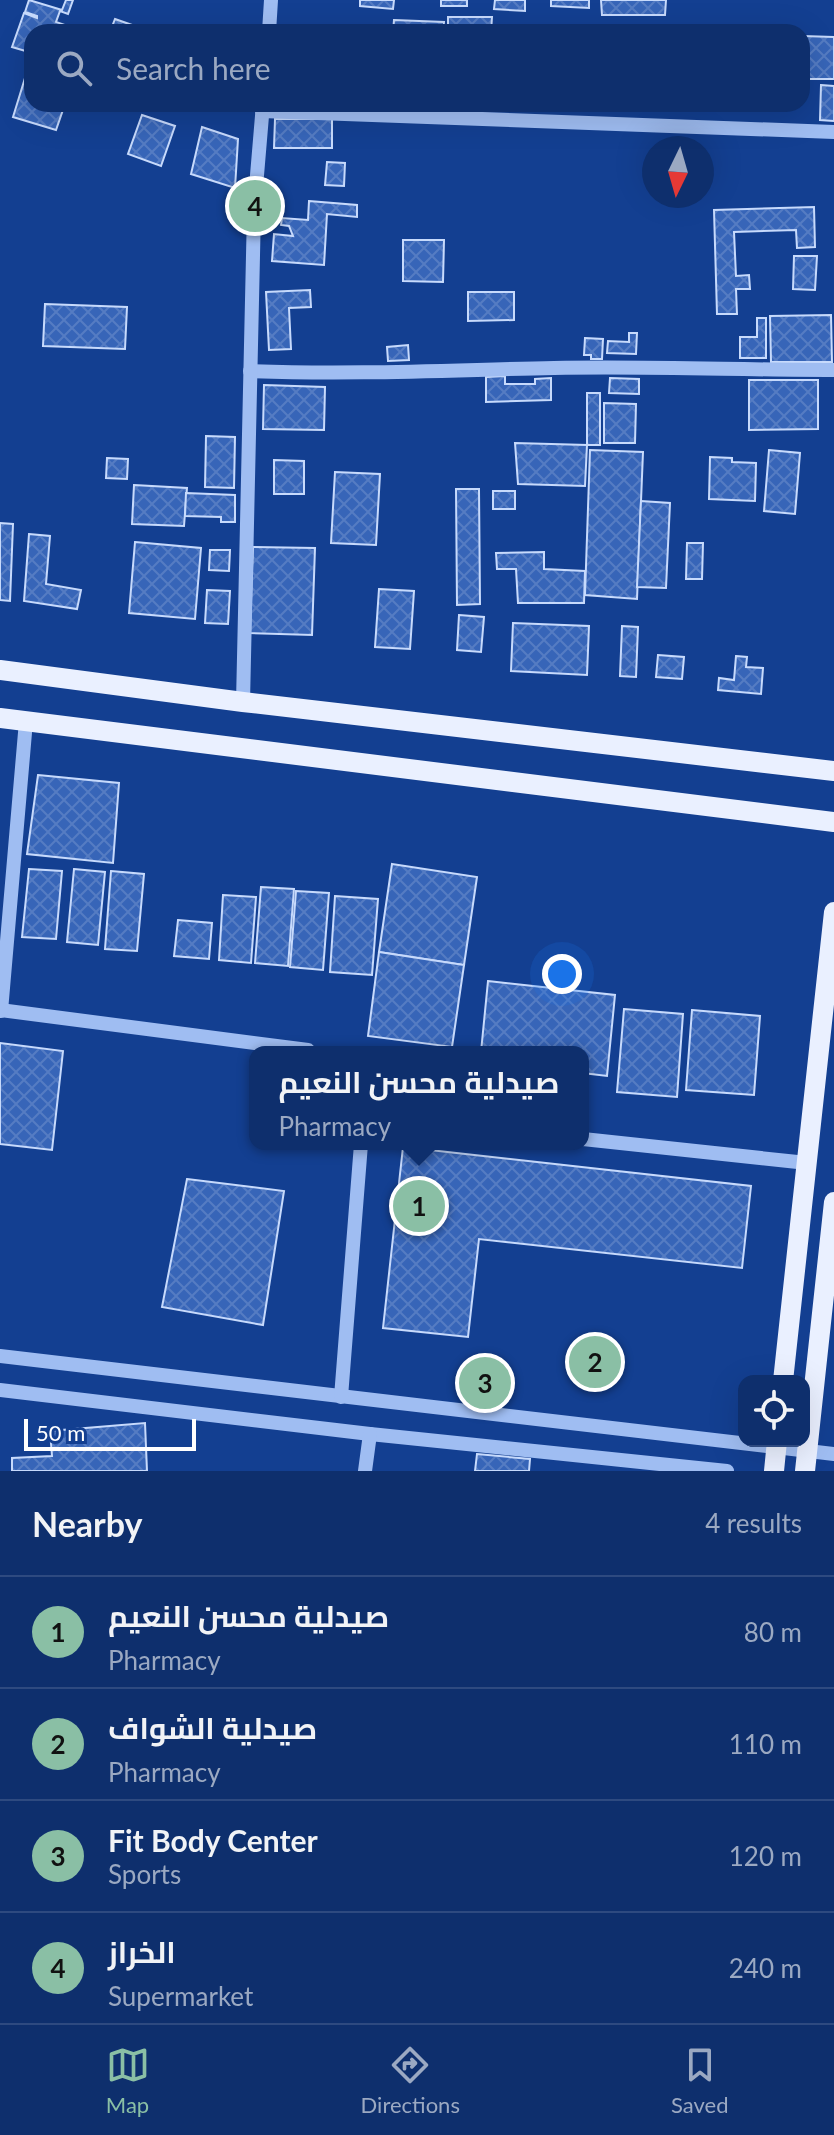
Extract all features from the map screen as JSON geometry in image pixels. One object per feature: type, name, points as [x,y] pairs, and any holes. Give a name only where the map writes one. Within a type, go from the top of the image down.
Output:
[{"type":"main road","points":[[0,670],[243,702],[834,771]]},
{"type":"main road","points":[[0,718],[834,822]]},
{"type":"main road","points":[[784,1375],[834,912]]},
{"type":"main road","points":[[806,1461],[834,1202]]},
{"type":"main road","points":[[774,1471],[776,1447]]},
{"type":"street","points":[[270,24],[271,0]]},
{"type":"street","points":[[243,702],[254,211],[262,112]]},
{"type":"street","points":[[357,112],[834,132]]},
{"type":"street","points":[[250,371],[415,373],[555,368],[834,370]]},
{"type":"street","points":[[26,721],[0,1010],[277,1046]]},
{"type":"street","points":[[589,1140],[807,1163]]},
{"type":"street","points":[[341,1397],[361,1150]]},
{"type":"street","points":[[0,1356],[738,1440]]},
{"type":"street","points":[[0,1390],[370,1434],[567,1464],[727,1471]]},
{"type":"street","points":[[365,1471],[370,1434]]},
{"type":"street","points":[[781,1447],[806,1461],[834,1454]]},
{"type":"building","points":[[29,0],[62,10],[66,0],[73,0],[68,14],[60,11],[56,22],[62,24],[24,24],[24,51],[12,47],[24,13],[37,18],[25,12]]},
{"type":"building","points":[[360,0],[394,0],[393,9],[360,6]]},
{"type":"building","points":[[441,0],[467,0],[467,6],[441,6]]},
{"type":"building","points":[[495,0],[525,0],[525,11],[494,9]]},
{"type":"building","points":[[551,0],[589,0],[589,8],[551,6]]},
{"type":"building","points":[[601,0],[666,0],[665,15],[602,15]]},
{"type":"building","points":[[448,17],[492,17],[492,24],[448,24]]},
{"type":"building","points":[[115,19],[129,24],[113,24]]},
{"type":"building","points":[[394,20],[444,22],[444,24],[394,24]]},
{"type":"building","points":[[810,36],[834,37],[834,79],[810,79]]},
{"type":"building","points":[[24,81],[24,112],[62,112],[56,130],[13,117]]},
{"type":"building","points":[[821,85],[834,86],[834,121],[820,120]]},
{"type":"building","points":[[142,115],[175,126],[161,166],[128,154]]},
{"type":"building","points":[[275,119],[332,119],[332,148],[274,148]]},
{"type":"building","points":[[202,127],[238,139],[235,188],[191,174]]},
{"type":"building","points":[[327,162],[345,163],[344,186],[325,185]]},
{"type":"building","points":[[309,201],[357,205],[357,217],[327,214],[324,265],[272,261],[274,234],[293,236],[289,226],[281,225],[282,218],[308,220]]},
{"type":"building","points":[[814,207],[815,247],[797,248],[796,230],[734,232],[736,276],[749,275],[750,289],[736,289],[737,314],[717,314],[714,210]]},
{"type":"building","points":[[403,240],[444,240],[443,282],[403,281]]},
{"type":"building","points":[[794,256],[817,256],[815,290],[793,289]]},
{"type":"building","points":[[310,290],[311,307],[289,308],[291,349],[269,350],[266,292]]},
{"type":"building","points":[[468,292],[514,292],[514,320],[468,321]]},
{"type":"building","points":[[45,304],[127,307],[125,349],[43,346]]},
{"type":"building","points":[[831,315],[832,362],[771,362],[770,316]]},
{"type":"building","points":[[757,318],[766,318],[766,358],[740,358],[740,337],[757,337]]},
{"type":"building","points":[[629,333],[637,333],[636,354],[607,353],[608,341],[629,342]]},
{"type":"building","points":[[585,338],[603,339],[602,359],[584,355]]},
{"type":"building","points":[[408,345],[409,360],[388,361],[387,347]]},
{"type":"building","points":[[505,376],[505,384],[535,384],[535,379],[551,378],[551,400],[486,402],[486,377]]},
{"type":"building","points":[[610,378],[639,379],[639,394],[609,393]]},
{"type":"building","points":[[749,380],[818,380],[818,429],[749,430]]},
{"type":"building","points":[[264,385],[325,387],[324,430],[263,429]]},
{"type":"building","points":[[587,393],[600,393],[600,445],[587,445]]},
{"type":"building","points":[[604,403],[636,404],[635,443],[604,443]]},
{"type":"building","points":[[206,436],[235,437],[234,488],[205,487]]},
{"type":"building","points":[[515,443],[587,445],[585,486],[518,484]]},
{"type":"building","points":[[590,450],[643,452],[637,599],[585,595]]},
{"type":"building","points":[[769,450],[800,453],[795,514],[764,511]]},
{"type":"building","points":[[710,457],[756,463],[755,501],[709,499]]},
{"type":"building","points":[[107,458],[128,459],[127,479],[106,478]]},
{"type":"building","points":[[274,460],[304,461],[304,494],[274,494]]},
{"type":"building","points":[[335,472],[380,474],[376,545],[331,543]]},
{"type":"building","points":[[134,485],[187,488],[184,526],[132,524]]},
{"type":"building","points":[[456,489],[479,489],[480,604],[457,605]]},
{"type":"building","points":[[493,491],[515,491],[515,509],[493,509]]},
{"type":"building","points":[[186,493],[235,495],[235,522],[221,522],[221,517],[185,516]]},
{"type":"building","points":[[641,501],[670,503],[666,588],[637,587]]},
{"type":"building","points":[[0,523],[13,524],[10,601],[0,600]]},
{"type":"building","points":[[29,534],[50,536],[46,584],[81,590],[77,609],[24,601]]},
{"type":"building","points":[[135,542],[201,548],[195,619],[129,613]]},
{"type":"building","points":[[687,543],[703,543],[702,579],[686,579]]},
{"type":"building","points":[[253,547],[315,548],[312,635],[250,633]]},
{"type":"building","points":[[210,550],[230,550],[229,571],[209,570]]},
{"type":"building","points":[[544,552],[544,569],[585,571],[584,603],[518,603],[516,569],[497,569],[496,553]]},
{"type":"building","points":[[379,589],[414,591],[410,649],[375,647]]},
{"type":"building","points":[[207,590],[230,591],[228,624],[205,623]]},
{"type":"building","points":[[459,615],[484,617],[481,652],[457,650]]},
{"type":"building","points":[[513,623],[589,626],[587,675],[511,671]]},
{"type":"building","points":[[622,626],[638,627],[636,677],[620,676]]},
{"type":"building","points":[[658,655],[684,657],[682,679],[656,677]]},
{"type":"building","points":[[736,656],[747,657],[746,667],[763,668],[761,694],[718,690],[719,678],[734,680]]},
{"type":"building","points":[[38,775],[119,783],[113,863],[27,854]]},
{"type":"building","points":[[392,864],[477,877],[464,965],[379,952]]},
{"type":"building","points":[[29,869],[62,871],[56,939],[22,937]]},
{"type":"building","points":[[74,869],[105,872],[98,945],[67,942]]},
{"type":"building","points":[[111,871],[144,874],[137,951],[105,949]]},
{"type":"building","points":[[261,887],[294,889],[288,966],[255,963]]},
{"type":"building","points":[[296,891],[329,893],[323,970],[290,967]]},
{"type":"building","points":[[223,895],[256,897],[251,963],[219,960]]},
{"type":"building","points":[[335,896],[378,899],[372,975],[330,972]]},
{"type":"building","points":[[178,920],[212,923],[209,959],[174,956]]},
{"type":"building","points":[[379,952],[464,965],[452,1046],[368,1036]]},
{"type":"building","points":[[488,981],[615,995],[607,1076],[589,1074],[589,1046],[482,1046]]},
{"type":"building","points":[[624,1009],[683,1014],[677,1097],[617,1092]]},
{"type":"building","points":[[692,1010],[760,1016],[754,1095],[686,1090]]},
{"type":"building","points":[[0,1043],[63,1051],[52,1150],[0,1144]]},
{"type":"building","points":[[403,1150],[430,1150],[751,1186],[742,1268],[479,1239],[468,1337],[383,1328]]},
{"type":"building","points":[[187,1179],[284,1191],[263,1325],[162,1307]]},
{"type":"building","points":[[145,1423],[147,1471],[12,1471],[12,1458],[52,1456],[50,1431]]},
{"type":"building","points":[[477,1454],[530,1459],[529,1471],[475,1471]]},
{"type":"place","name":"الخراز","points":[[255,206]]},
{"type":"place","name":"صيدلية محسن النعيم","points":[[419,1206]]},
{"type":"place","name":"صيدلية الشواف","points":[[595,1362]]},
{"type":"place","name":"Fit Body Center","points":[[485,1383]]}]
